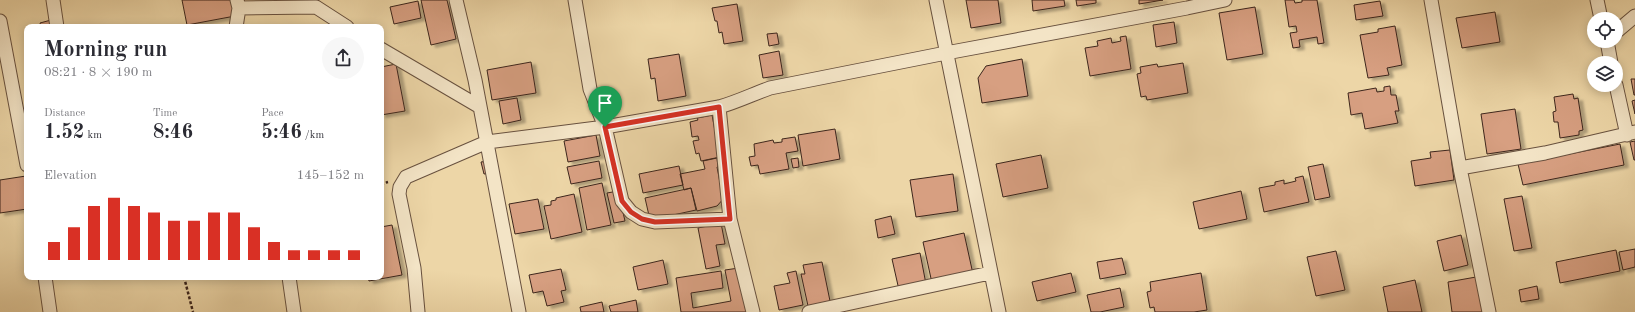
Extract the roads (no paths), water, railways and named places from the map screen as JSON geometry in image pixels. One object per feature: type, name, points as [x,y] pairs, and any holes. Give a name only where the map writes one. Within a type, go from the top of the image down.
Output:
[{"type":"street","points":[[53,0],[57,24]]},
{"type":"street","points":[[456,0],[480,107],[519,312]]},
{"type":"street","points":[[575,0],[590,89],[605,127],[622,201],[631,212],[642,219],[655,222],[730,219]]},
{"type":"street","points":[[936,0],[999,312]]},
{"type":"street","points":[[418,312],[414,268],[399,194],[400,186],[406,177],[486,142],[605,127],[719,107],[737,102],[754,93],[770,88],[1225,0]]},
{"type":"street","points":[[1430,0],[1460,168],[1489,312]]},
{"type":"street","points":[[1597,0],[1600,12]]},
{"type":"street","points":[[236,24],[238,4],[316,7],[342,24]]},
{"type":"street","points":[[1623,26],[1635,16]]},
{"type":"street","points":[[0,21],[24,149]]},
{"type":"street","points":[[384,51],[480,107]]},
{"type":"street","points":[[1460,168],[1545,153],[1631,134],[1618,92]]},
{"type":"street","points":[[719,107],[730,219],[753,312]]},
{"type":"street","points":[[809,312],[990,273]]},
{"type":"street","points":[[45,280],[50,312]]},
{"type":"street","points":[[289,280],[294,312]]}]
